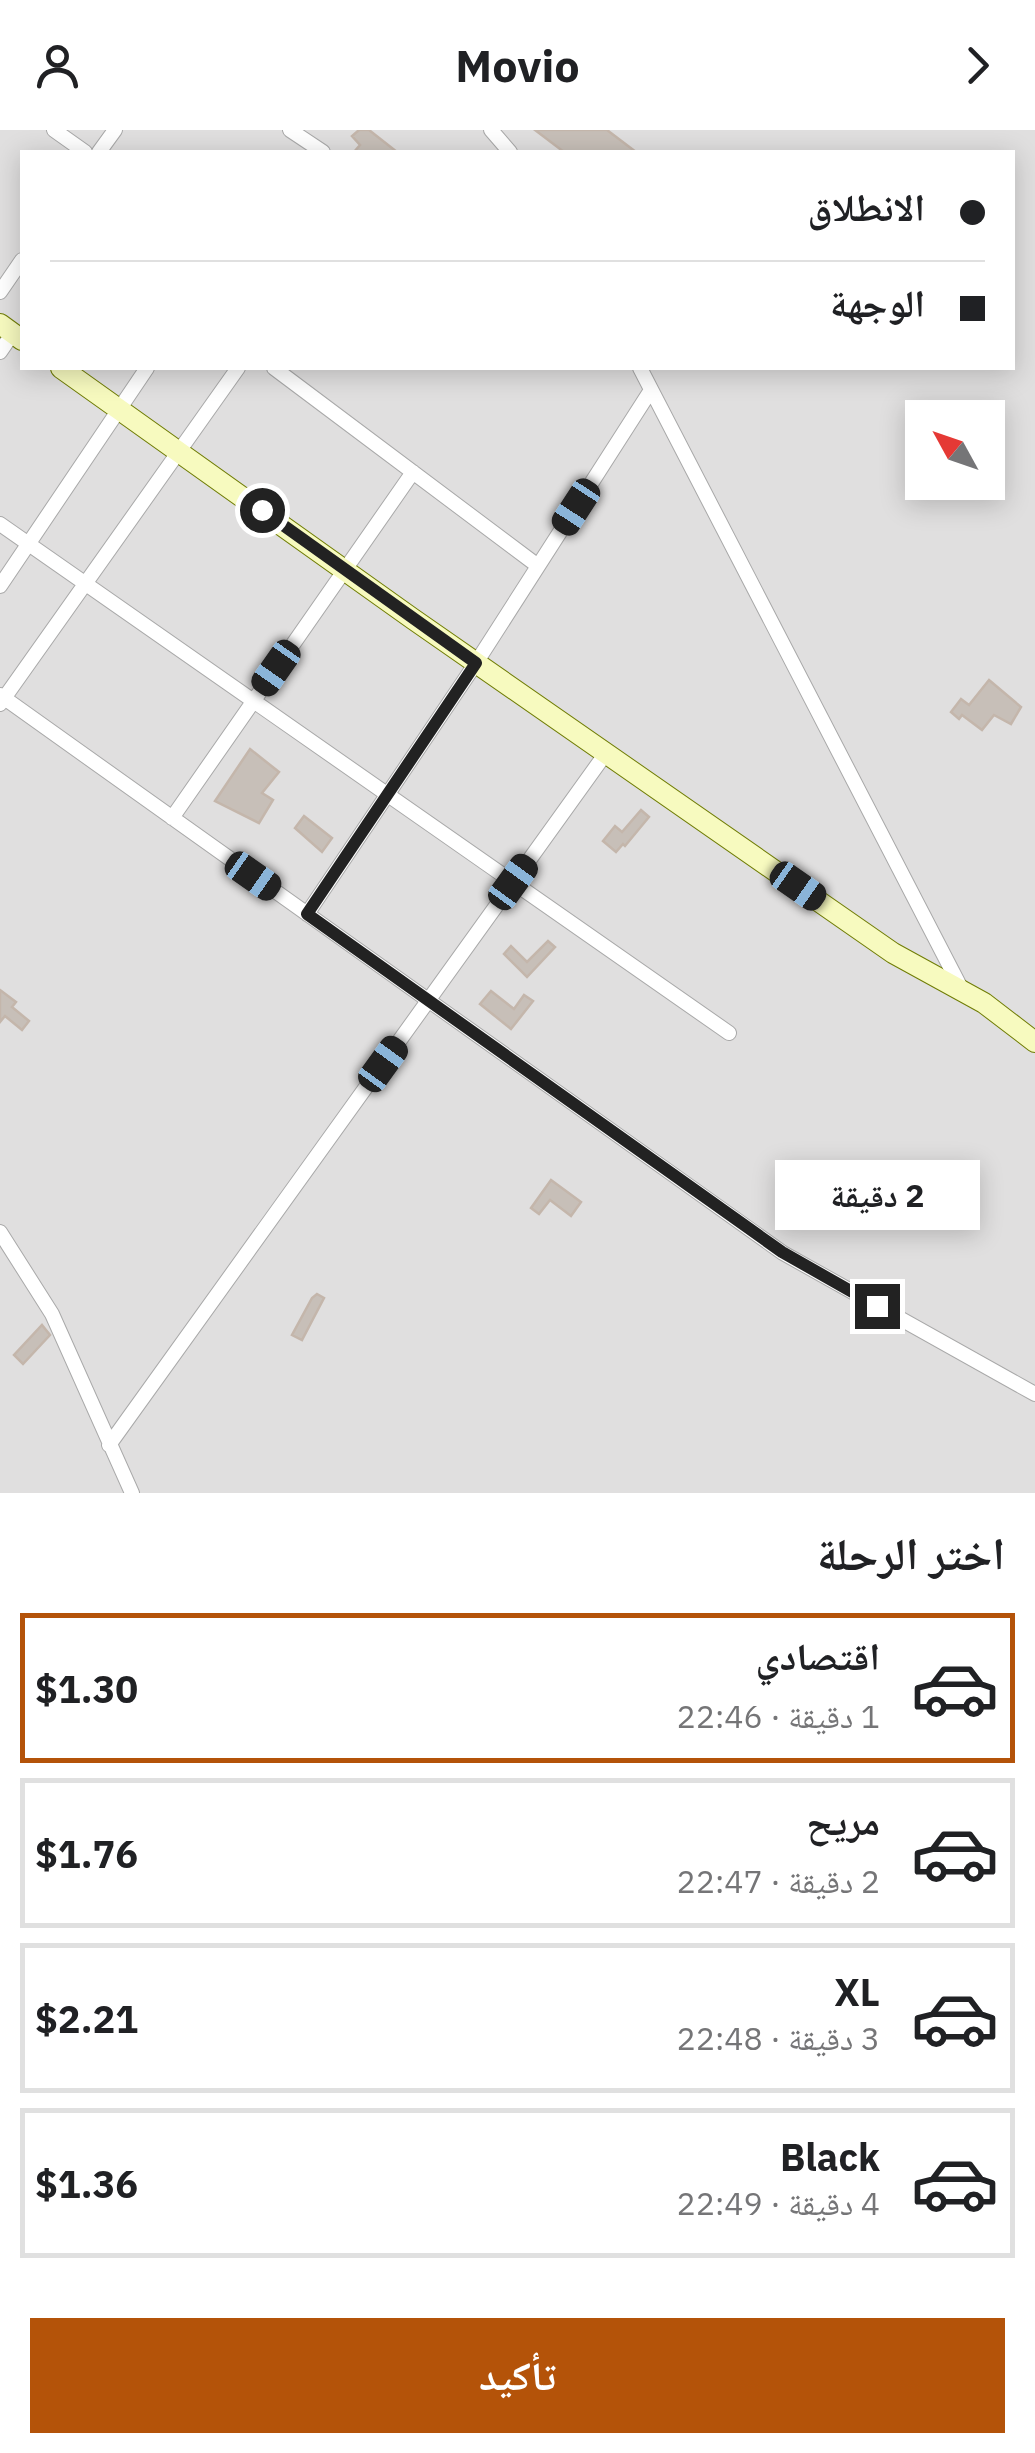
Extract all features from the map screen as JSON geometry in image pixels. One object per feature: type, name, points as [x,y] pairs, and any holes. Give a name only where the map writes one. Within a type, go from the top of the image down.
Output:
[{"type":"street","points":[[54,130],[82,150]]},
{"type":"street","points":[[290,130],[320,150]]},
{"type":"street","points":[[491,130],[508,150]]},
{"type":"street","points":[[0,292],[20,263]]},
{"type":"street","points":[[0,352],[12,332]]},
{"type":"street","points":[[64,370],[893,953],[984,1002],[1035,1042]]},
{"type":"street","points":[[0,586],[146,370]]},
{"type":"street","points":[[237,370],[2,699],[782,1252],[1035,1394]]},
{"type":"street","points":[[277,370],[538,566]]},
{"type":"street","points":[[641,370],[963,991]]},
{"type":"street","points":[[307,914],[476,663],[651,390]]},
{"type":"street","points":[[172,818],[413,472]]},
{"type":"street","points":[[0,524],[729,1033]]},
{"type":"street","points":[[109,1444],[606,754]]},
{"type":"street","points":[[0,1232],[52,1314],[132,1493]]},
{"type":"shaded area","points":[[0,130],[1035,130],[1035,1493],[0,1493]]},
{"type":"building","points":[[359,130],[369,130],[394,150],[356,150],[360,145],[352,136]]},
{"type":"building","points":[[535,130],[607,130],[633,150],[561,150]]},
{"type":"building","points":[[989,680],[1021,707],[1011,724],[994,715],[982,730],[951,712],[961,699],[969,705]]},
{"type":"building","points":[[250,749],[279,772],[262,793],[273,800],[259,823],[215,801]]},
{"type":"building","points":[[641,810],[649,817],[625,846],[616,852],[603,841],[615,826],[622,832]]},
{"type":"building","points":[[304,816],[332,838],[322,852],[295,828]]},
{"type":"building","points":[[548,941],[555,947],[527,977],[504,954],[511,946],[527,962]]},
{"type":"building","points":[[0,990],[16,1002],[12,1007],[29,1021],[22,1030],[5,1016],[0,1022]]},
{"type":"building","points":[[491,991],[514,1009],[524,995],[533,1001],[511,1029],[480,1004]]},
{"type":"building","points":[[551,1180],[581,1202],[571,1216],[550,1200],[539,1214],[531,1208]]},
{"type":"building","points":[[317,1294],[324,1298],[302,1340],[292,1335]]},
{"type":"building","points":[[42,1325],[50,1335],[23,1364],[14,1355]]},
{"type":"route","points":[[262,510],[476,663],[307,914],[782,1252],[877,1306]]}]
